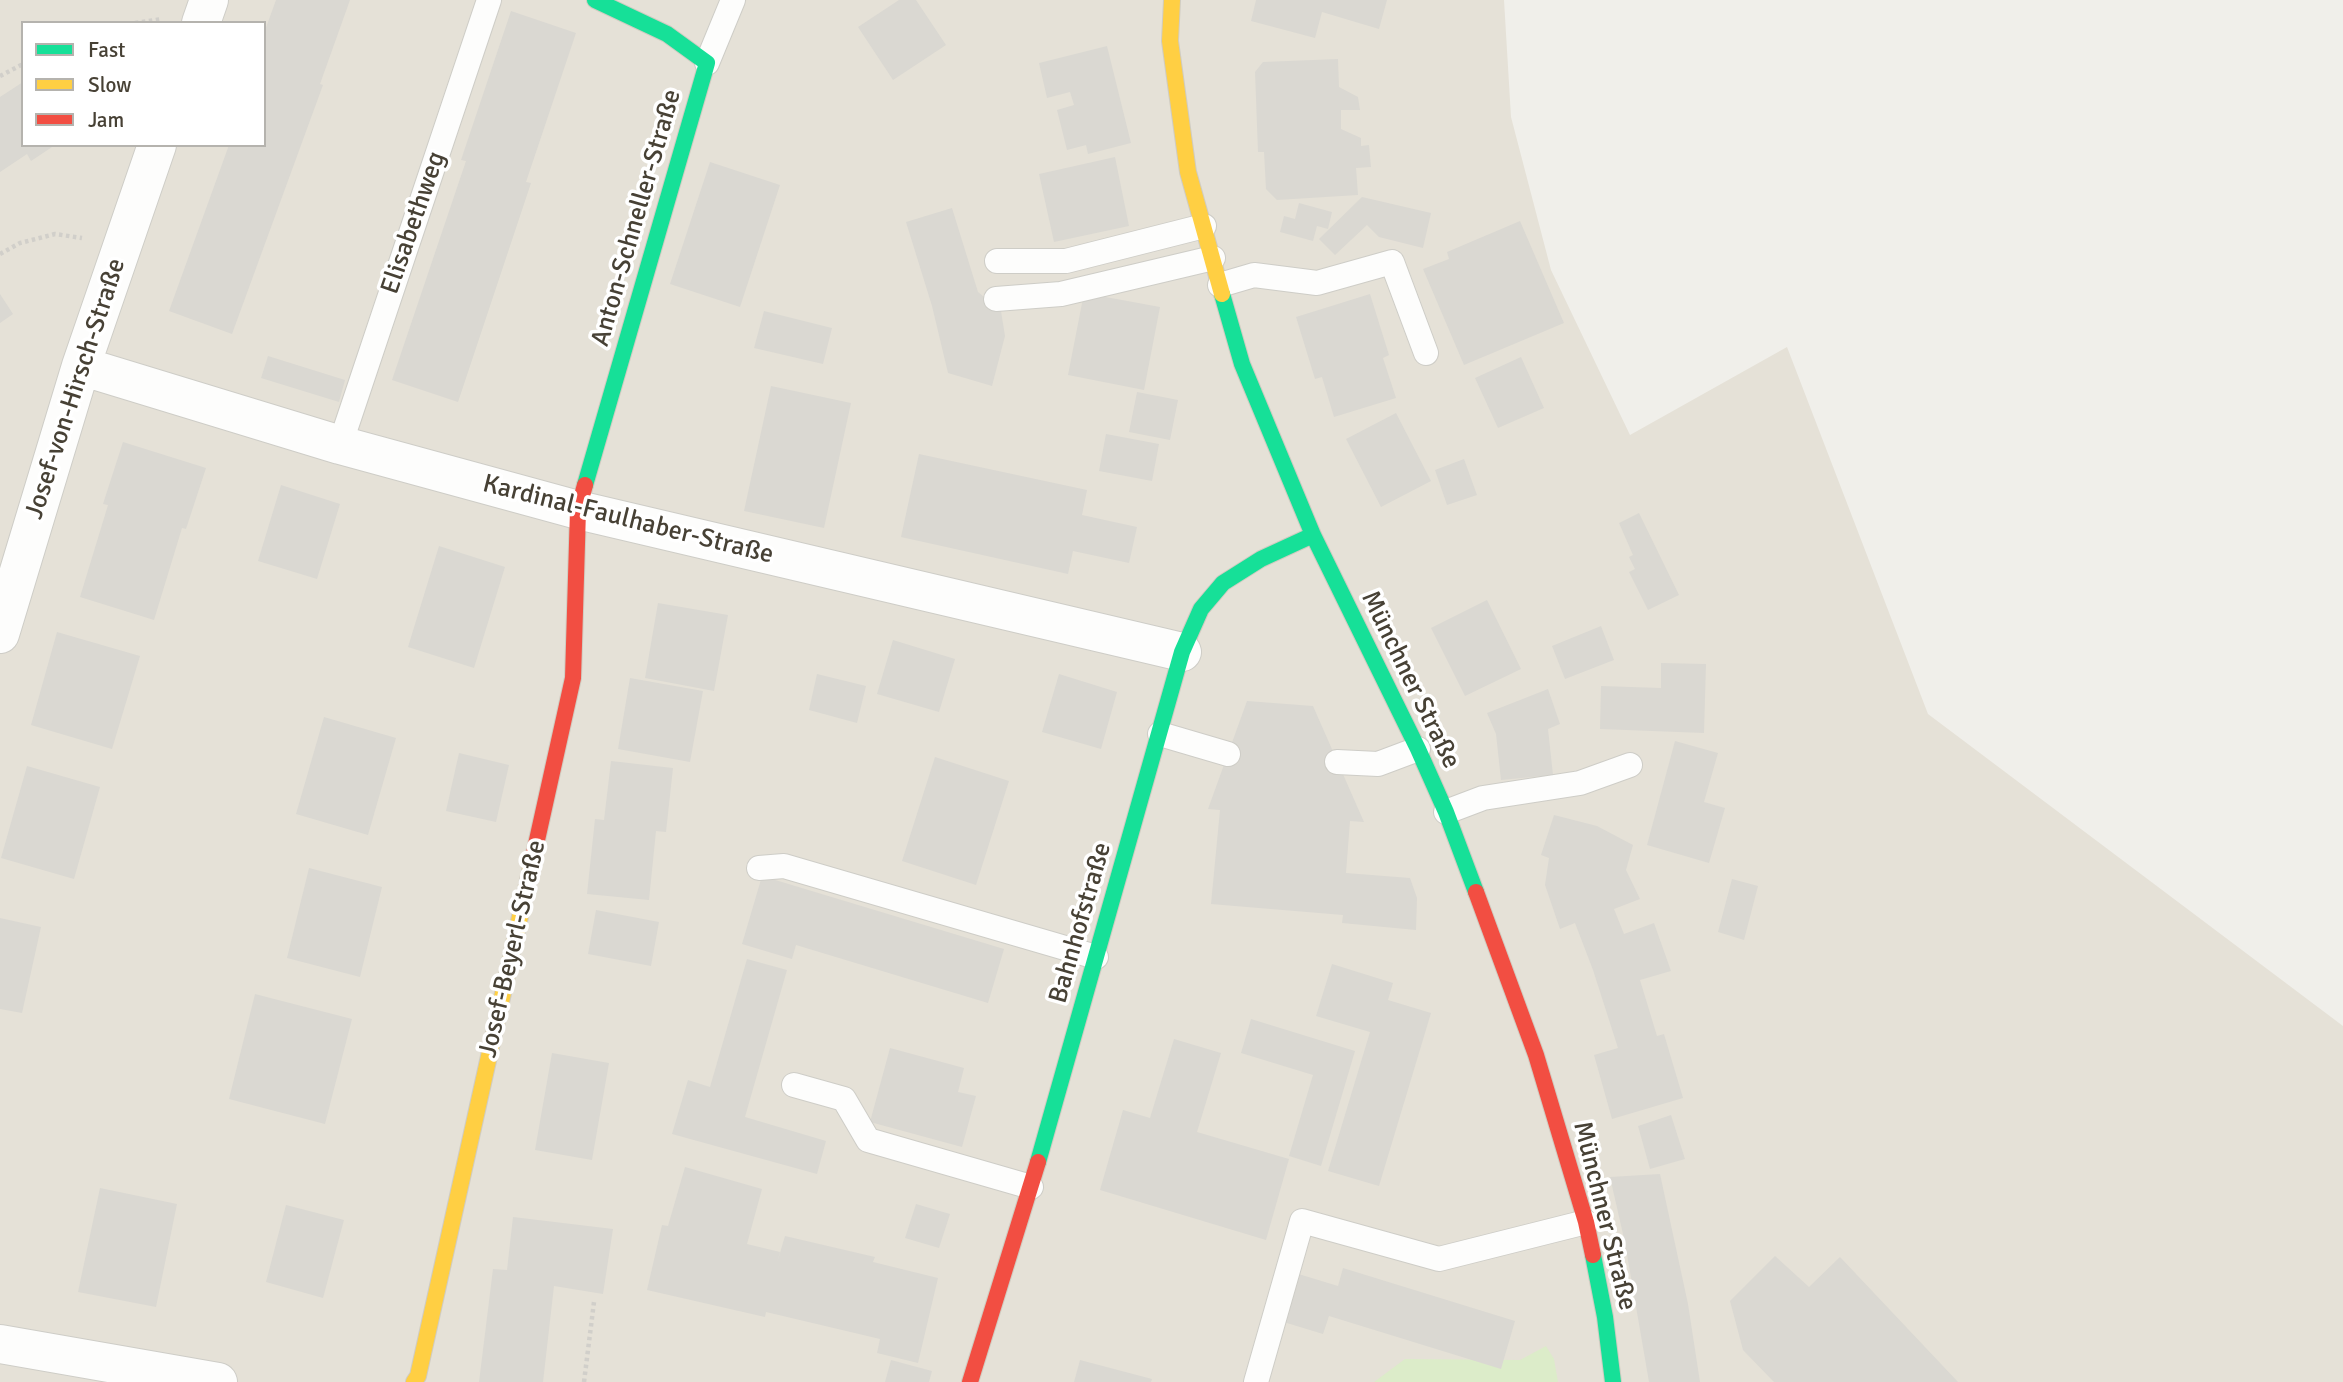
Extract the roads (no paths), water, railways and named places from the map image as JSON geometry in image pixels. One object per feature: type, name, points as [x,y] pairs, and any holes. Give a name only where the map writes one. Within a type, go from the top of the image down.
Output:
[{"type":"street","points":[[202,21],[209,0]]},
{"type":"street","name":"Anton-Schneller-Straße","points":[[578,510],[708,64],[667,34],[595,0]]},
{"type":"street","name":"Münchner Straße","points":[[1172,0],[1170,41],[1188,172],[1242,364],[1313,535],[1418,749],[1446,813],[1536,1055],[1586,1223],[1605,1317],[1614,1382]]},
{"type":"street","name":"Josef-von-Hirsch-Straße","points":[[0,634],[81,366],[156,147]]},
{"type":"street","name":"Kardinal-Faulhaber-Straße","points":[[81,366],[340,445],[578,510],[1182,652]]},
{"type":"street","name":"Josef-Beyerl-Straße","points":[[414,1382],[418,1376],[573,678],[578,510]]},
{"type":"street","name":"Bahnhofstraße","points":[[970,1382],[1031,1187],[1182,652],[1201,609],[1223,583],[1261,559],[1313,535]]},
{"type":"street","points":[[0,1344],[218,1382]]},
{"type":"lane","name":"Elisabethweg","points":[[340,445],[489,0]]},
{"type":"lane","points":[[708,64],[733,0]]},
{"type":"lane","points":[[997,261],[1066,261],[1204,226]]},
{"type":"lane","points":[[996,299],[1061,294],[1213,258]]},
{"type":"lane","points":[[1220,285],[1254,275],[1317,283],[1392,262],[1426,353]]},
{"type":"lane","points":[[1160,734],[1228,754]]},
{"type":"lane","points":[[1337,762],[1378,764],[1418,749]]},
{"type":"lane","points":[[1446,813],[1483,798],[1580,783],[1630,765]]},
{"type":"lane","points":[[760,868],[784,866],[1096,957]]},
{"type":"lane","points":[[794,1085],[844,1099],[868,1140],[1031,1187]]},
{"type":"lane","points":[[1256,1382],[1302,1221],[1439,1259],[1586,1223]]}]
